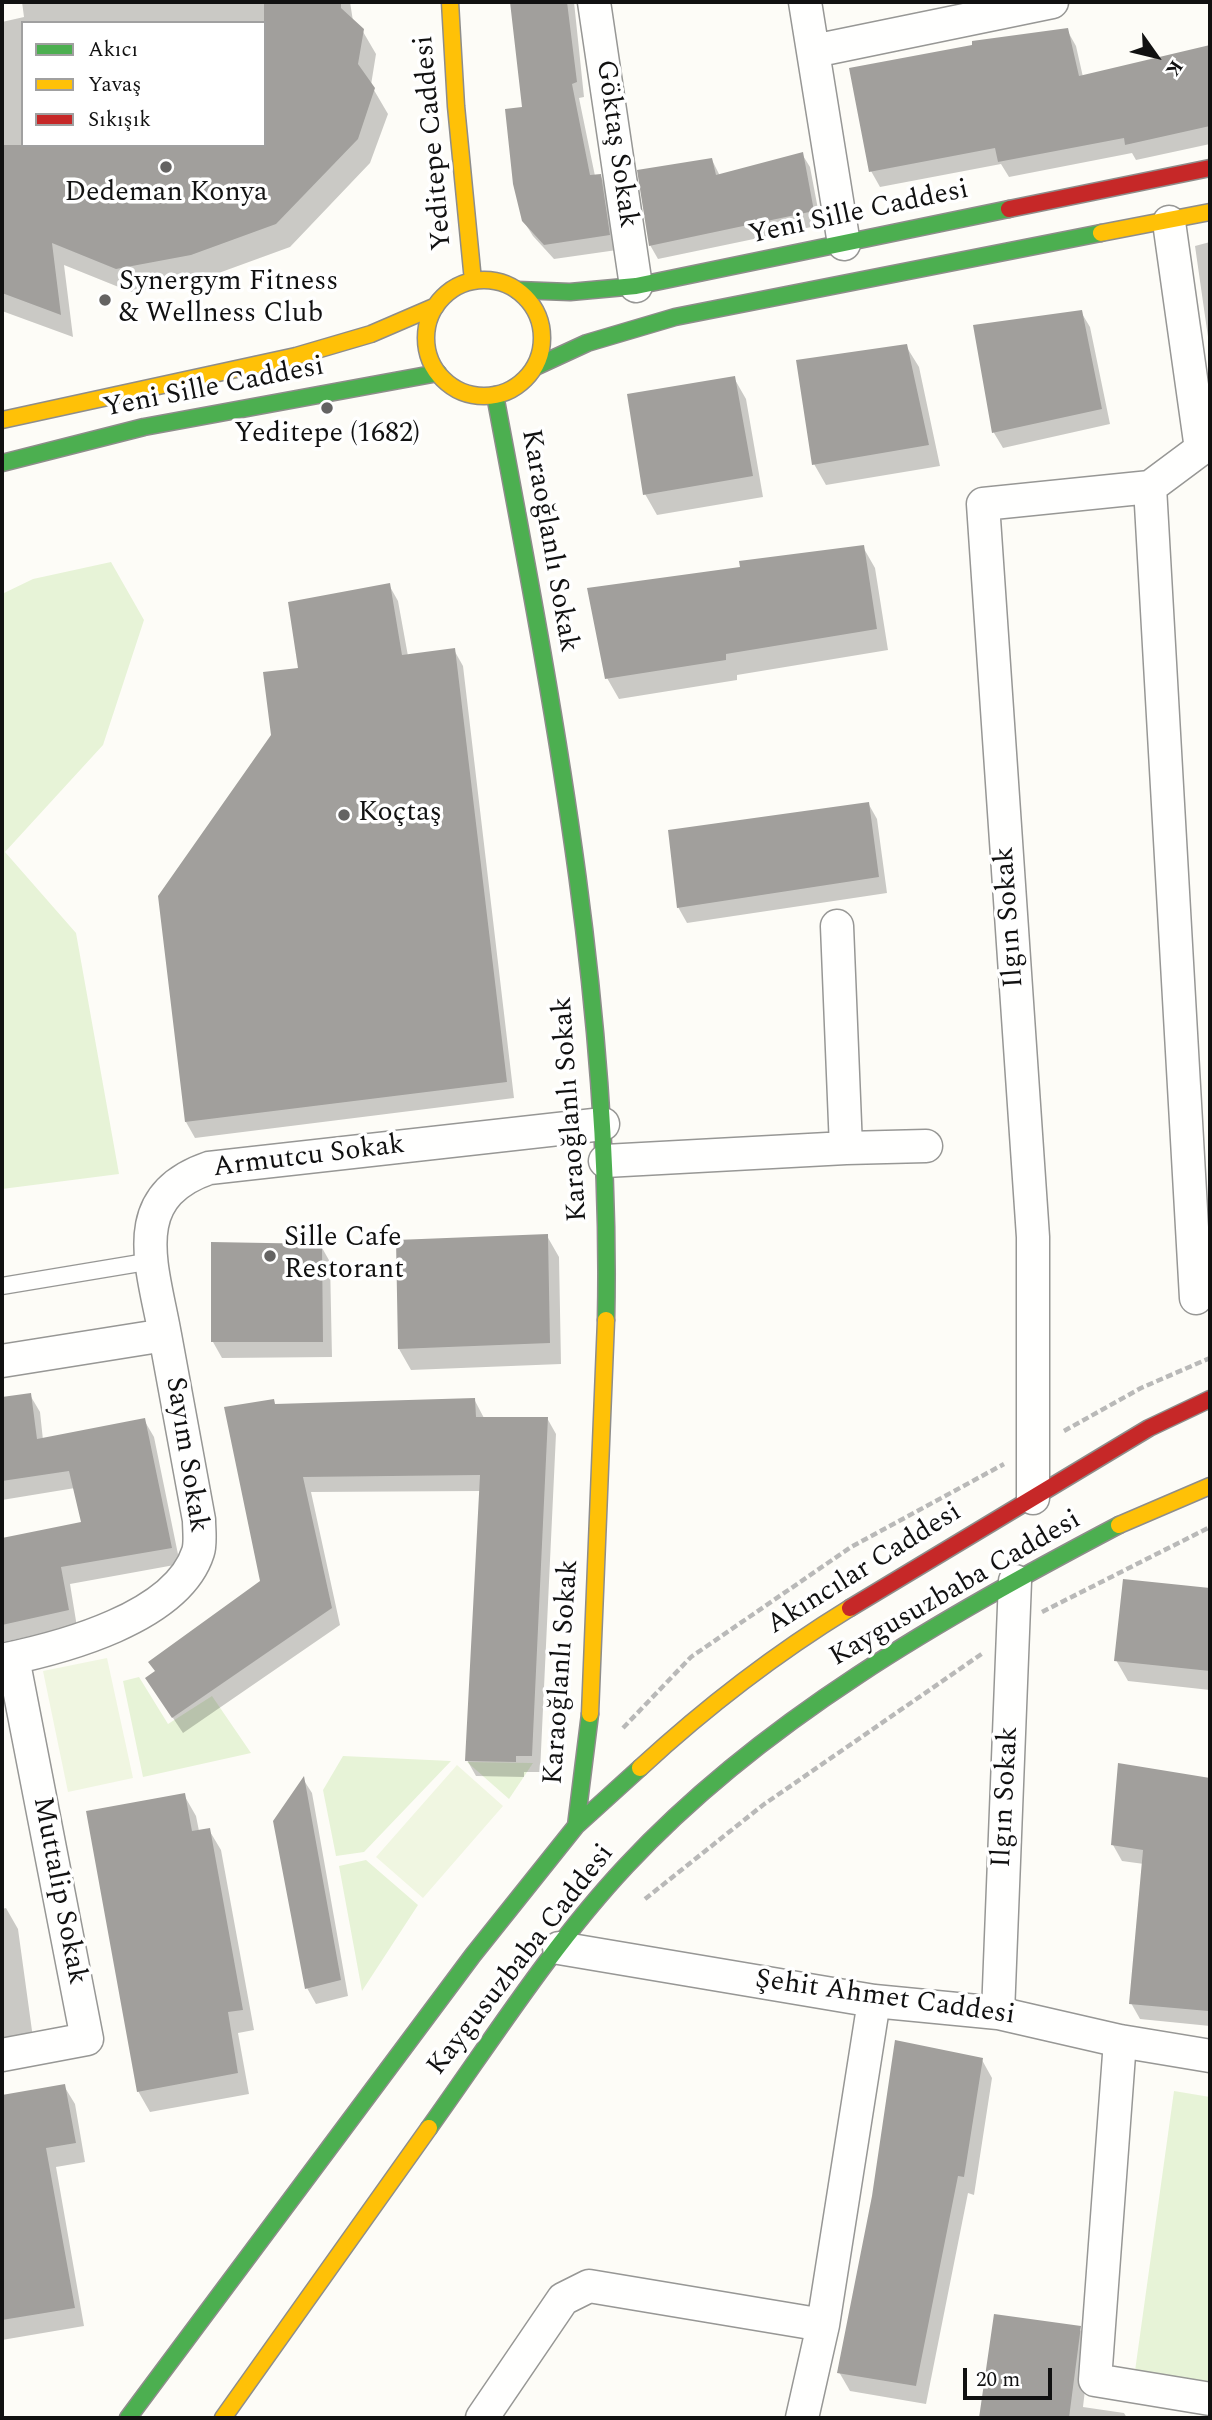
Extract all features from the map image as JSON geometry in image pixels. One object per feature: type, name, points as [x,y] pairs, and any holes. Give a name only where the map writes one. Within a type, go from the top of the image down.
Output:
[{"type":"main road","name":"Yeditepe Caddesi","points":[[450,2],[456,106],[473,281]]},
{"type":"main road","name":"Yeni Sille Caddesi","points":[[517,290],[570,292],[636,286],[1210,168]]},
{"type":"main road","points":[[535,367],[542,334],[539,317],[530,302],[517,290],[503,283],[473,281],[446,294],[436,306],[428,322],[426,340],[430,358],[438,373],[464,392],[479,396],[495,395],[524,380],[535,367],[587,343],[675,317],[1210,212]]},
{"type":"main road","name":"Yeni Sille Caddesi","points":[[2,420],[296,356],[371,334],[436,306]]},
{"type":"main road","name":"Yeni Sille Caddesi","points":[[2,463],[144,427],[438,373]]},
{"type":"main road","name":"Karaoğlanlı Sokak","points":[[495,395],[541,641],[589,980],[603,1124],[608,1261],[592,1703],[576,1826]]},
{"type":"main road","name":"Akıncılar Caddesi","points":[[576,1826],[686,1726],[798,1640],[1149,1428],[1210,1399]]},
{"type":"main road","name":"Kaygusuzbaba Caddesi","points":[[223,2418],[509,2013],[625,1867],[697,1796],[831,1693],[983,1597],[1123,1523],[1210,1486]]},
{"type":"main road","name":"Kaygusuzbaba Caddesi","points":[[128,2418],[473,1955],[576,1826]]},
{"type":"street","name":"Göktaş Sokak","points":[[594,2],[636,286]]},
{"type":"street","points":[[804,2],[844,244]]},
{"type":"street","points":[[814,51],[1052,2]]},
{"type":"street","points":[[1169,222],[1201,449],[1150,487],[1196,1298]]},
{"type":"street","name":"Ilgın Sokak","points":[[1033,1497],[1033,1237],[984,504],[1150,487]]},
{"type":"street","points":[[837,926],[846,1148]]},
{"type":"street","name":"Armutcu Sokak","points":[[166,1335],[152,1261],[150,1233],[153,1212],[177,1183],[187,1176],[209,1168],[603,1124]]},
{"type":"street","points":[[605,1161],[926,1146]]},
{"type":"street","points":[[2,1362],[166,1335]]},
{"type":"street","name":"Sayım Sokak","points":[[7,1659],[106,1630],[140,1614],[188,1574],[199,1551],[199,1520],[166,1335]]},
{"type":"street","name":"Ilgın Sokak","points":[[998,2013],[1015,1581]]},
{"type":"street","name":"Muttalip Sokak","points":[[2,2055],[86,2039],[7,1659]]},
{"type":"street","name":"Şehit Ahmet Caddesi","points":[[559,1948],[874,2001],[998,2013],[1120,2041],[1210,2056]]},
{"type":"street","points":[[802,2418],[823,2325],[874,2001]]},
{"type":"street","points":[[1120,2041],[1095,2380],[1210,2399]]},
{"type":"street","points":[[482,2418],[563,2299],[589,2286],[823,2325]]},
{"type":"lane","points":[[2,1286],[152,1261]]},
{"type":"path","points":[[641,1902],[763,1805],[1037,1615],[1210,1527]]},
{"type":"green space","points":[[111,562],[144,620],[103,745],[5,852],[76,933],[119,1174],[2,1189],[2,594],[33,579]]},
{"type":"green space","points":[[107,1658],[133,1778],[68,1792],[43,1671]]},
{"type":"green space","points":[[139,1677],[168,1724],[212,1696],[251,1753],[143,1777],[123,1681]]},
{"type":"green space","points":[[343,1756],[451,1761],[364,1852],[336,1856],[323,1790]]},
{"type":"green space","points":[[467,1762],[533,1763],[509,1799]]},
{"type":"green space","points":[[457,1765],[503,1806],[423,1898],[376,1857]]},
{"type":"green space","points":[[366,1860],[418,1905],[362,1991],[339,1866]]},
{"type":"green space","points":[[1174,2091],[1210,2097],[1210,2384],[1135,2371]]},
{"type":"building","name":"Dedeman Konya","points":[[264,2],[341,2],[341,8],[364,29],[358,64],[375,88],[358,139],[276,224],[191,255],[116,269],[52,243],[61,315],[2,293],[2,145],[266,147]]},
{"type":"building","points":[[510,2],[567,2],[577,82],[572,84],[590,175],[601,174],[610,235],[544,245],[522,221],[513,184],[505,109],[522,107]]},
{"type":"building","points":[[1068,28],[1079,76],[1210,45],[1210,126],[1125,145],[1124,138],[998,162],[995,148],[869,172],[849,68],[972,45],[972,41]]},
{"type":"building","points":[[803,152],[814,211],[649,246],[637,170],[712,158],[716,175]]},
{"type":"building","points":[[1082,310],[1102,409],[992,433],[973,325]]},
{"type":"building","points":[[907,344],[929,445],[812,465],[796,360]]},
{"type":"building","points":[[735,376],[753,476],[643,495],[627,394]]},
{"type":"building","points":[[864,545],[877,629],[726,654],[726,660],[605,679],[587,588],[740,567],[739,561]]},
{"type":"building","name":"Koçtaş","points":[[390,583],[402,655],[455,648],[507,1082],[185,1122],[158,896],[271,735],[263,672],[298,668],[288,602]]},
{"type":"building","points":[[869,802],[879,877],[677,908],[668,830]]},
{"type":"building","points":[[548,1234],[550,1343],[398,1349],[396,1240]]},
{"type":"building","points":[[211,1242],[322,1244],[323,1342],[211,1342]]},
{"type":"building","points":[[31,1393],[37,1439],[145,1418],[172,1548],[61,1567],[69,1610],[2,1625],[2,1538],[81,1522],[69,1471],[2,1481],[2,1397]]},
{"type":"building","points":[[475,1398],[476,1417],[548,1417],[532,1756],[516,1756],[516,1762],[465,1761],[480,1475],[303,1477],[332,1608],[172,1718],[145,1678],[155,1671],[148,1662],[260,1581],[224,1407],[274,1399],[275,1404]]},
{"type":"building","points":[[1123,1579],[1210,1588],[1210,1671],[1114,1661]]},
{"type":"building","points":[[1118,1763],[1210,1778],[1208,2011],[1129,2004],[1143,1850],[1111,1845]]},
{"type":"building","points":[[304,1776],[341,1980],[305,1989],[273,1821]]},
{"type":"building","points":[[185,1793],[192,1831],[210,1828],[243,2010],[228,2012],[238,2073],[137,2092],[86,1811]]},
{"type":"building","points":[[895,2040],[983,2058],[964,2177],[958,2176],[916,2386],[837,2373],[872,2196]]},
{"type":"building","points":[[65,2084],[76,2143],[46,2148],[75,2308],[2,2320],[2,2095]]},
{"type":"building","points":[[994,2314],[1081,2326],[1069,2418],[979,2418]]},
{"type":"traffic: fast","points":[[517,290],[570,292],[636,286],[1009,209]]},
{"type":"traffic: fast","points":[[535,367],[587,343],[675,317],[1101,233]]},
{"type":"traffic: fast","points":[[2,463],[144,427],[438,373]]},
{"type":"traffic: fast","points":[[495,395],[557,740],[589,971],[600,1087],[606,1203],[606,1320]]},
{"type":"traffic: fast","points":[[429,2128],[573,1928],[626,1866],[679,1813],[736,1764],[858,1675],[987,1597],[1119,1525]]},
{"type":"traffic: fast","points":[[576,1826],[590,1714]]},
{"type":"traffic: fast","points":[[128,2418],[473,1955],[576,1826],[640,1768]]},
{"type":"traffic: slow","points":[[450,2],[456,106],[473,281]]},
{"type":"traffic: slow","points":[[1101,233],[1210,212]]},
{"type":"traffic: slow","points":[[484,280],[506,285],[525,297],[537,316],[542,338],[537,360],[525,379],[506,391],[484,396],[462,391],[443,379],[431,360],[426,338],[431,316],[443,297],[462,285],[484,280]]},
{"type":"traffic: slow","points":[[2,420],[296,356],[371,334],[436,306]]},
{"type":"traffic: slow","points":[[590,1714],[606,1320]]},
{"type":"traffic: slow","points":[[1119,1525],[1210,1486]]},
{"type":"traffic: slow","points":[[640,1768],[741,1683],[850,1608]]},
{"type":"traffic: slow","points":[[223,2418],[429,2128]]},
{"type":"traffic: jam","points":[[1009,209],[1210,168]]},
{"type":"traffic: jam","points":[[850,1608],[1149,1428],[1210,1399]]},
{"type":"place","name":"Dedeman Konya","points":[[166,167]]},
{"type":"place","name":"Synergym Fitness & Wellness Club","points":[[105,300]]},
{"type":"place","name":"Yeditepe (1682)","points":[[327,408]]},
{"type":"place","name":"Koçtaş","points":[[344,815]]},
{"type":"place","name":"Sille Cafe Restorant","points":[[270,1256]]}]
